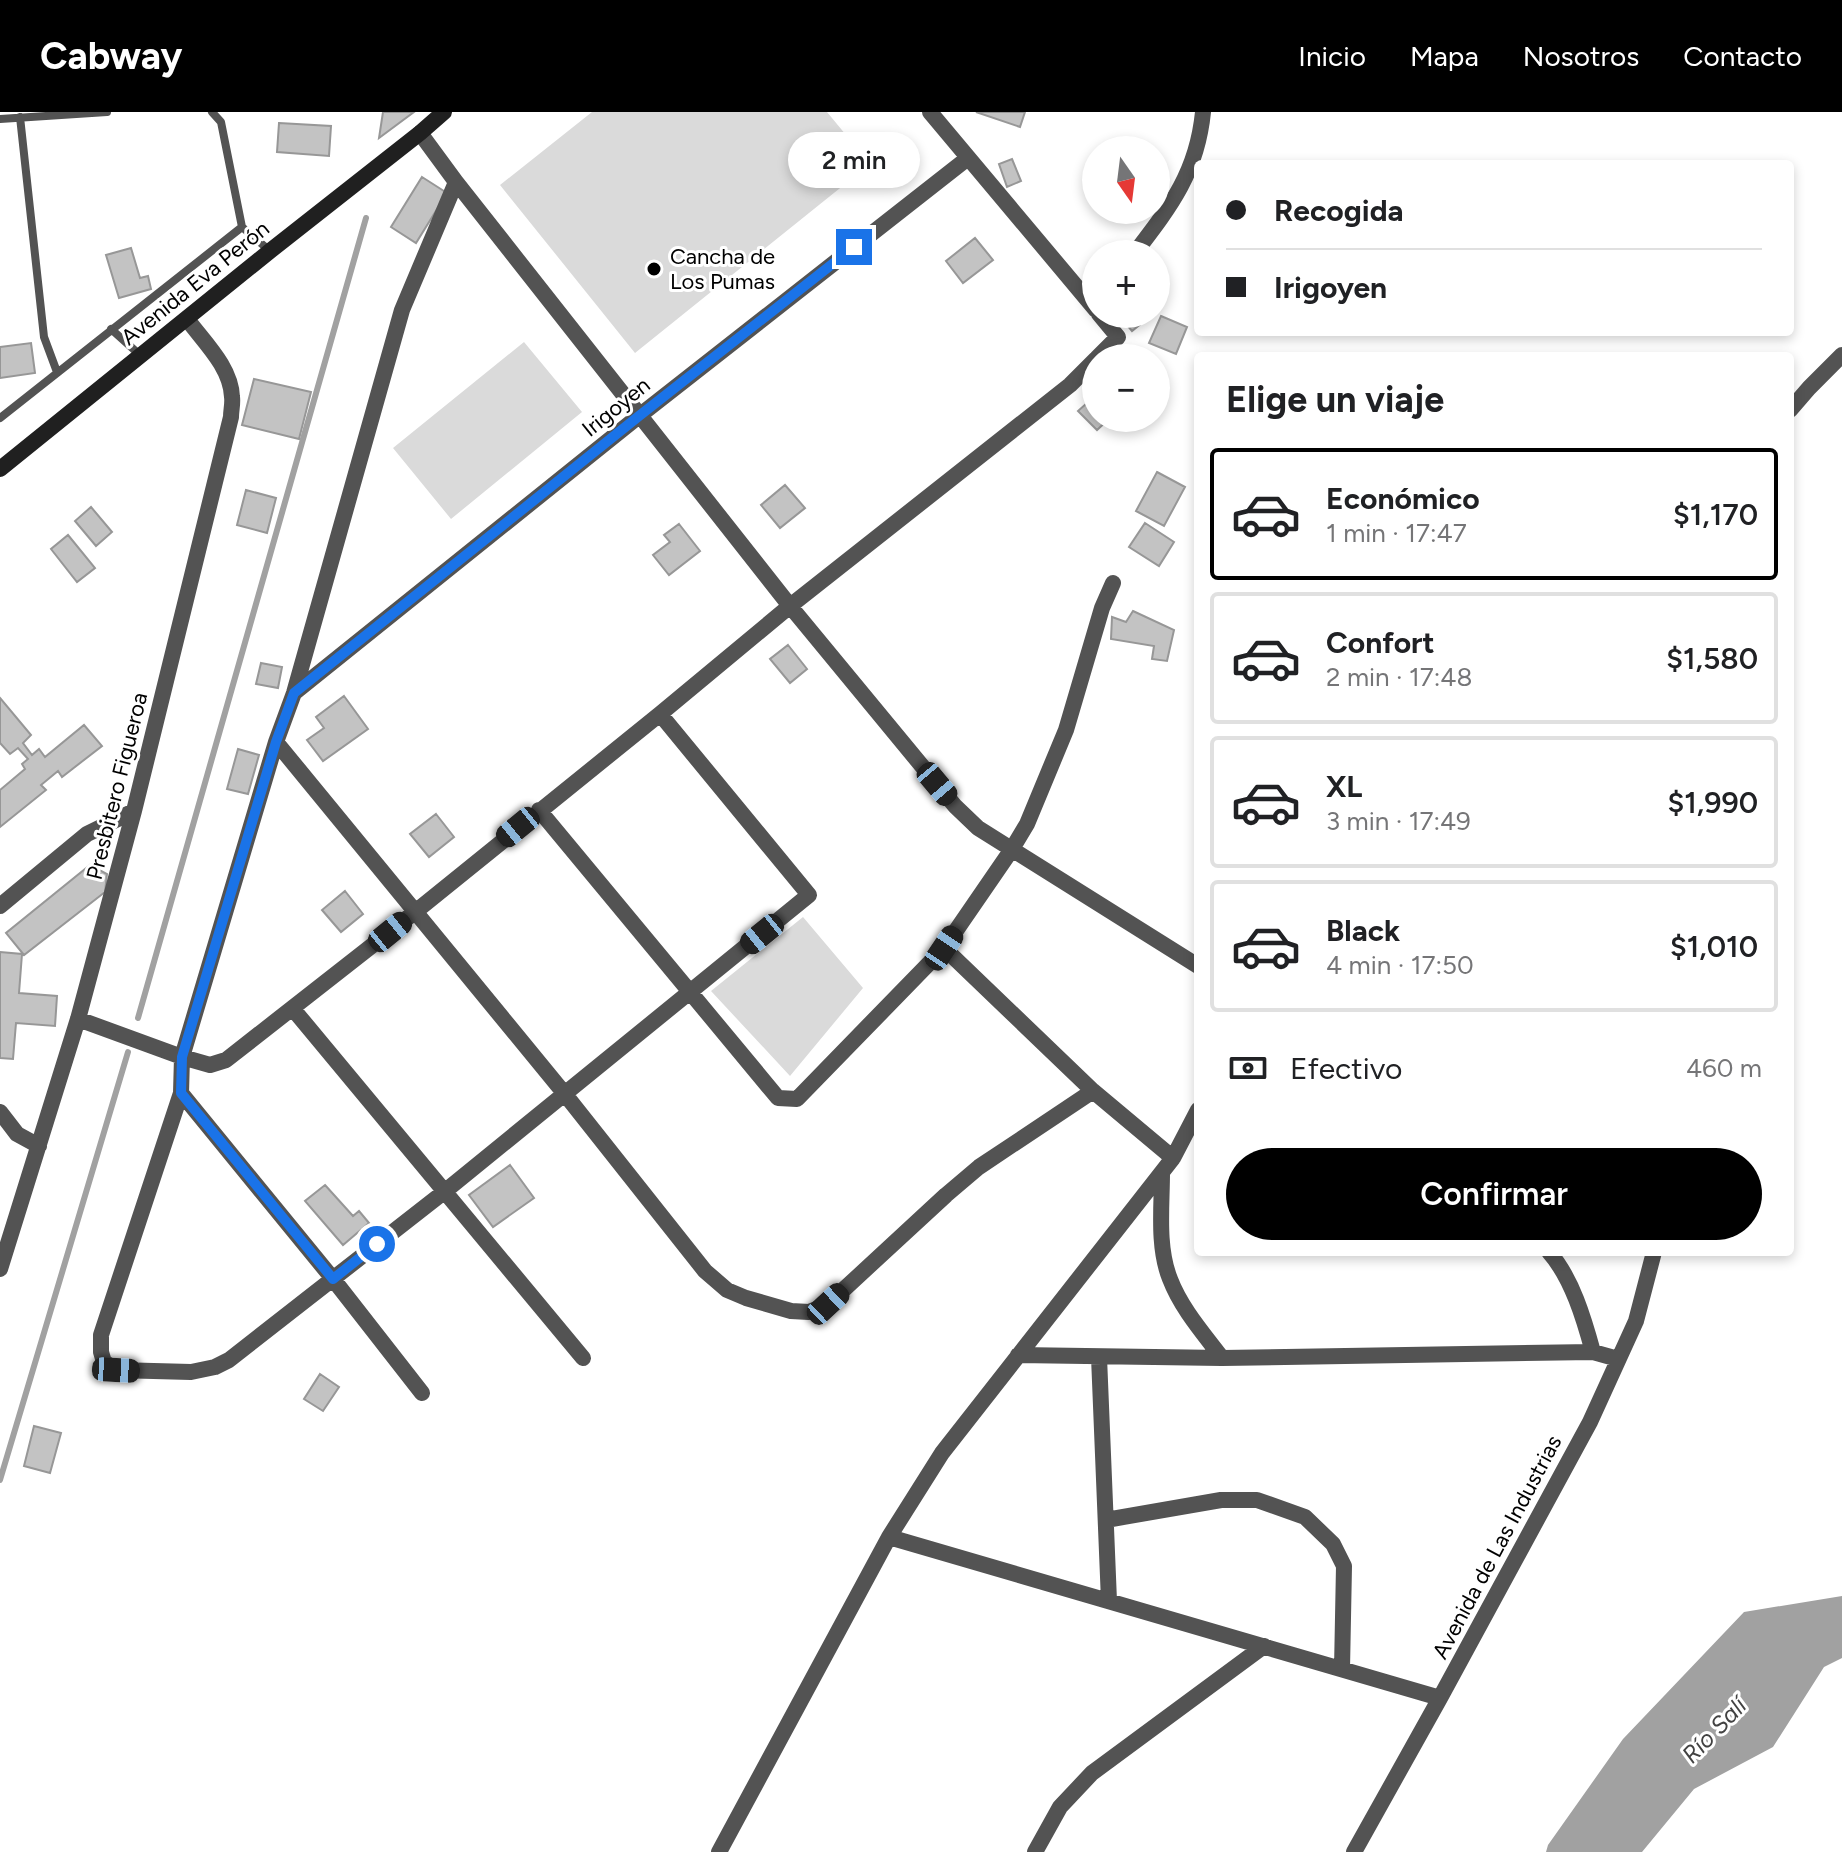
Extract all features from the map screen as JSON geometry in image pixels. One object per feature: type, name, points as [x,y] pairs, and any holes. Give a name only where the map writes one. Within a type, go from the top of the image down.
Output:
[{"type":"main road","name":"Avenida Eva Perón","points":[[0,469],[444,112]]},
{"type":"street","points":[[930,112],[1082,292]]},
{"type":"street","points":[[1144,240],[1187,177],[1203,112]]},
{"type":"street","points":[[420,133],[790,606],[955,806],[978,828],[1194,963]]},
{"type":"street","name":"Irigoyen","points":[[294,693],[639,416],[968,158]]},
{"type":"street","points":[[456,182],[402,310],[294,693],[276,742],[182,1057],[181,1093],[101,1335],[104,1362],[116,1370],[191,1372],[215,1367],[229,1360],[444,1192],[809,895],[660,714]]},
{"type":"street","name":"Presbitero Figueroa","points":[[0,1269],[78,1019],[134,811],[231,417],[233,396],[228,377],[187,319]]},
{"type":"street","points":[[1111,328],[1118,337],[1111,344]]},
{"type":"street","points":[[1794,405],[1842,355]]},
{"type":"street","points":[[78,1019],[210,1065],[226,1060],[415,912],[790,606],[1082,373]]},
{"type":"street","points":[[539,810],[778,1098],[797,1099],[944,948],[1012,849],[1027,824],[1066,730],[1102,608],[1113,583]]},
{"type":"street","points":[[276,742],[564,1093],[705,1271],[727,1290],[791,1311],[809,1312],[828,1304],[979,1167],[1093,1091]]},
{"type":"street","points":[[0,906],[87,834],[134,811]]},
{"type":"street","points":[[944,948],[1093,1091],[1173,1158]]},
{"type":"street","points":[[293,1009],[583,1358]]},
{"type":"street","points":[[181,1093],[422,1393]]},
{"type":"street","points":[[0,1112],[17,1134],[39,1146]]},
{"type":"street","points":[[719,1852],[889,1537],[942,1453],[1162,1173],[1194,1118]]},
{"type":"street","points":[[1162,1173],[1163,1250],[1169,1278],[1192,1319],[1222,1358]]},
{"type":"street","points":[[0,1216],[18,1210]]},
{"type":"street","points":[[1553,1256],[1575,1297],[1593,1352]]},
{"type":"street","name":"Avenida de Las Industrias","points":[[1354,1852],[1590,1422],[1636,1321],[1653,1256]]},
{"type":"street","points":[[1018,1355],[1222,1358],[1593,1352],[1618,1359]]},
{"type":"street","points":[[1099,1357],[1109,1601]]},
{"type":"street","points":[[1106,1520],[1221,1500],[1257,1500],[1305,1517],[1333,1544],[1344,1566],[1342,1669]]},
{"type":"street","points":[[889,1537],[1440,1698]]},
{"type":"street","points":[[1035,1852],[1060,1807],[1092,1773],[1264,1646]]},
{"type":"lane","points":[[0,119],[107,112]]},
{"type":"lane","points":[[212,112],[221,122],[242,227],[270,251]]},
{"type":"lane","points":[[20,117],[44,337],[57,372]]},
{"type":"lane","points":[[0,418],[242,227]]},
{"type":"lane","points":[[111,329],[141,356]]},
{"type":"shaded area","name":"Cancha de Los Pumas","points":[[592,112],[827,112],[870,164],[635,353],[500,185]]},
{"type":"shaded area","points":[[524,342],[582,412],[451,519],[393,448]]},
{"type":"shaded area","points":[[803,917],[863,988],[790,1076],[711,991]]},
{"type":"water","name":"Río Salí","points":[[1842,1596],[1842,1658],[1824,1667],[1773,1747],[1694,1789],[1642,1852],[1546,1852],[1623,1739],[1744,1612]]},
{"type":"building","points":[[383,112],[414,112],[379,138]]},
{"type":"building","points":[[976,112],[1025,112],[1020,127]]},
{"type":"building","points":[[279,123],[331,126],[329,156],[277,152]]},
{"type":"building","points":[[1012,159],[1021,181],[1007,187],[999,164]]},
{"type":"building","points":[[422,177],[447,193],[416,243],[391,227]]},
{"type":"building","points":[[975,238],[993,260],[963,283],[946,261]]},
{"type":"building","points":[[131,248],[140,278],[148,276],[151,289],[119,298],[106,255]]},
{"type":"building","points":[[1170,320],[1187,327],[1176,354],[1170,352],[1170,344],[1149,343],[1156,328],[1170,328]]},
{"type":"building","points":[[31,343],[35,373],[0,378],[0,347]]},
{"type":"building","points":[[254,379],[311,392],[299,439],[242,425]]},
{"type":"building","points":[[1157,472],[1185,487],[1164,526],[1136,511]]},
{"type":"building","points":[[785,485],[805,508],[780,528],[761,505]]},
{"type":"building","points":[[246,490],[276,498],[267,533],[237,525]]},
{"type":"building","points":[[91,507],[112,532],[96,546],[75,521]]},
{"type":"building","points":[[1145,523],[1174,542],[1159,566],[1129,547]]},
{"type":"building","points":[[679,524],[700,551],[669,575],[653,555],[670,542],[664,535]]},
{"type":"building","points":[[68,535],[95,568],[77,582],[51,549]]},
{"type":"building","points":[[1133,611],[1174,630],[1167,661],[1152,659],[1154,646],[1111,639],[1112,617],[1126,622]]},
{"type":"building","points":[[788,645],[807,669],[790,683],[770,659]]},
{"type":"building","points":[[261,663],[282,667],[278,688],[256,684]]},
{"type":"building","points":[[344,696],[368,729],[323,761],[307,740],[324,728],[316,717]]},
{"type":"building","points":[[0,698],[31,735],[23,743],[32,755],[39,749],[45,757],[84,725],[102,746],[62,777],[58,771],[41,785],[46,790],[0,827],[0,790],[25,769],[22,764],[28,759],[18,748],[10,754],[0,743]]},
{"type":"building","points":[[238,749],[259,755],[248,794],[227,789]]},
{"type":"building","points":[[436,814],[454,837],[429,857],[410,834]]},
{"type":"building","points":[[90,865],[107,874],[105,892],[24,955],[6,933]]},
{"type":"building","points":[[345,891],[363,914],[341,932],[322,910]]},
{"type":"building","points":[[0,952],[22,954],[19,993],[57,996],[55,1026],[16,1023],[13,1059],[0,1058]]},
{"type":"building","points":[[510,1165],[534,1198],[493,1227],[469,1195]]},
{"type":"building","points":[[325,1185],[353,1216],[359,1211],[369,1223],[343,1245],[305,1201]]},
{"type":"building","points":[[320,1374],[339,1387],[323,1411],[304,1399]]},
{"type":"building","points":[[34,1426],[61,1433],[50,1473],[24,1466]]},
{"type":"waterway","points":[[138,1018],[366,218]]},
{"type":"waterway","points":[[0,1480],[128,1052]]},
{"type":"place","name":"Cancha de Los Pumas","points":[[654,269]]},
{"type":"route","points":[[377,1244],[333,1279],[181,1093],[182,1057],[276,742],[294,693],[854,247]]}]
